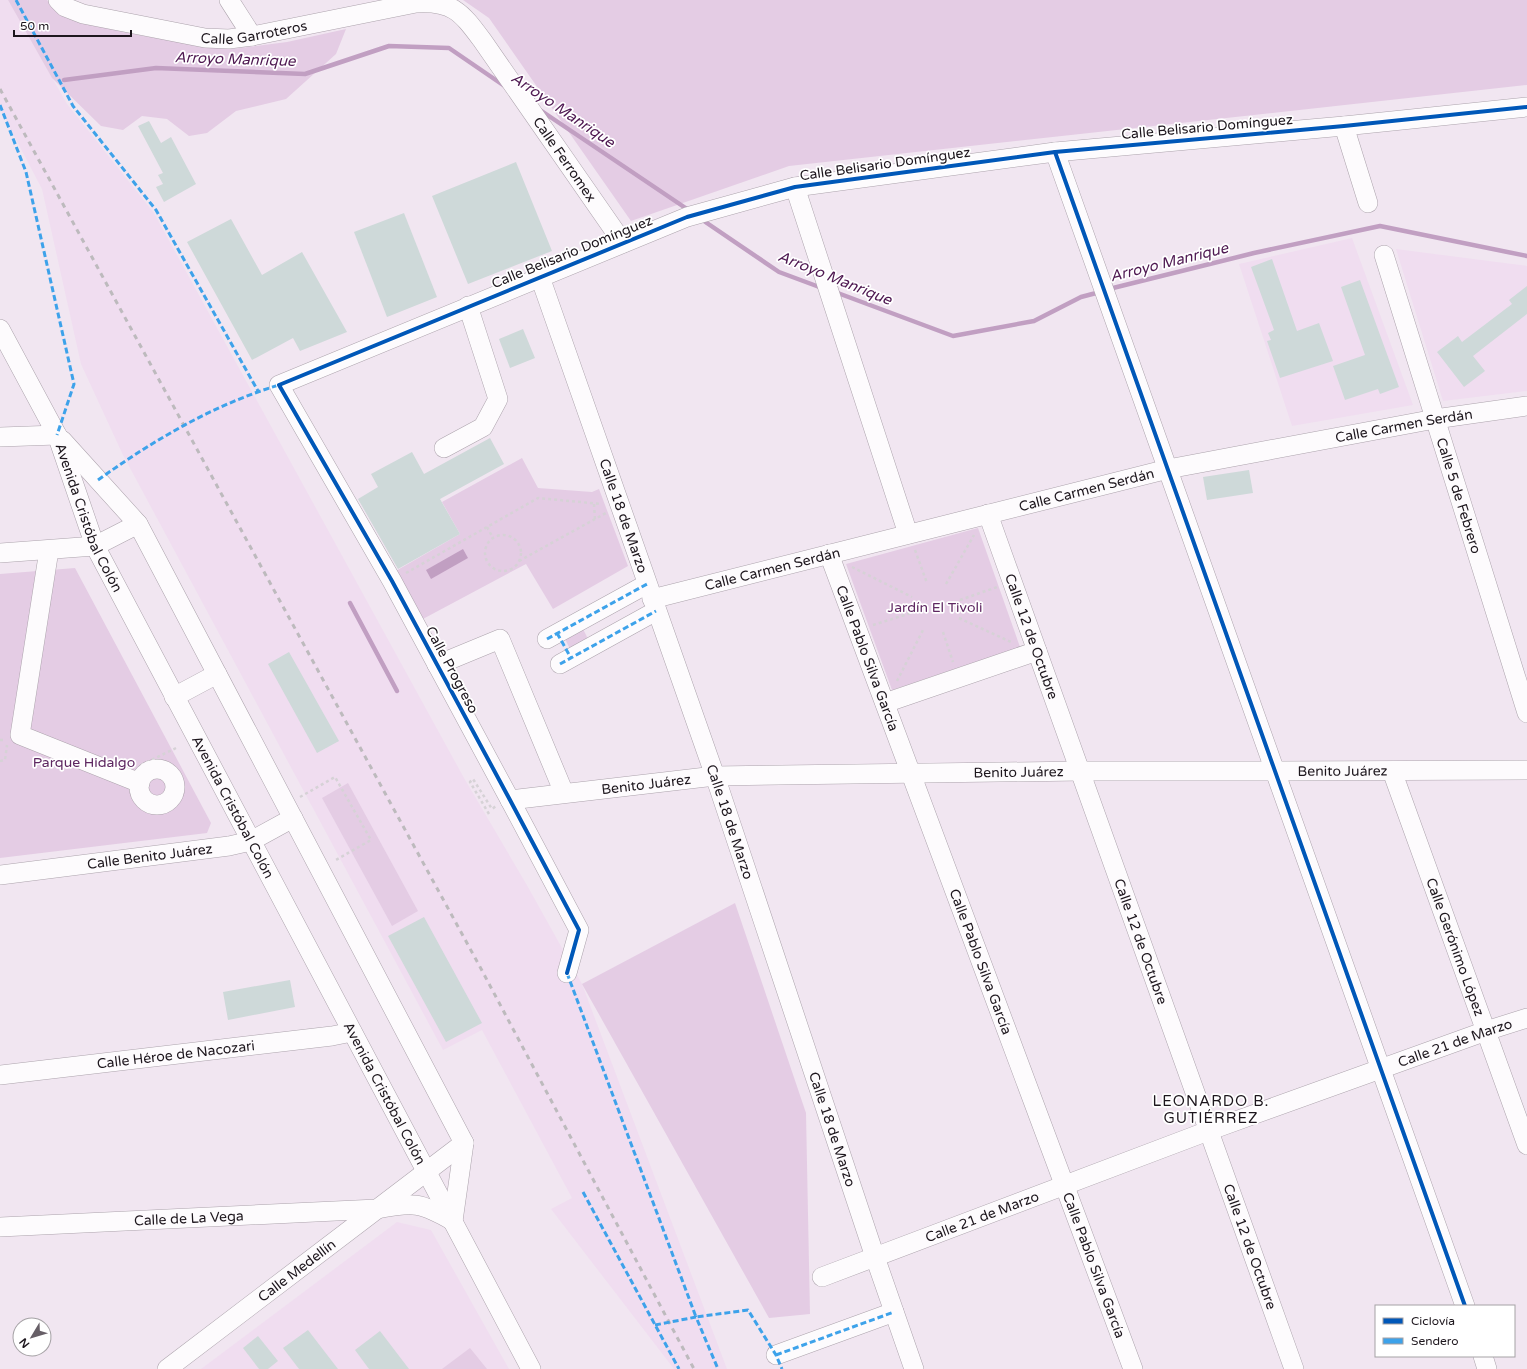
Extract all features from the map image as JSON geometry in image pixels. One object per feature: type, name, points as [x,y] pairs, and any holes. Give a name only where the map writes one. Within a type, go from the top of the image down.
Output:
[{"type":"street","points":[[230,0],[252,36]]},
{"type":"street","name":"Calle Garroteros","points":[[62,4],[83,14],[205,38],[229,39],[252,36],[355,7],[430,2],[444,4]]},
{"type":"street","name":"Calle Ferromex","points":[[444,4],[456,10],[466,19],[482,40],[623,243]]},
{"type":"street","name":"Calle Belisario Domínguez","points":[[280,385],[468,306],[694,215],[795,187],[1055,152],[1344,126],[1527,107]]},
{"type":"street","points":[[1344,126],[1368,203]]},
{"type":"street","points":[[1055,152],[1465,1305]]},
{"type":"street","points":[[795,187],[911,540]]},
{"type":"street","name":"Calle 5 de Febrero","points":[[1384,255],[1527,713]]},
{"type":"street","name":"Calle 18 de Marzo","points":[[540,277],[714,776],[914,1369]]},
{"type":"street","points":[[444,448],[483,427],[498,399],[468,306]]},
{"type":"street","name":"Avenida Cristóbal Colón","points":[[0,329],[57,435],[95,546],[531,1369]]},
{"type":"street","name":"Calle Progreso","points":[[280,385],[392,581],[579,930],[567,973]]},
{"type":"street","name":"Calle Carmen Serdán","points":[[652,598],[829,554],[911,540],[988,514],[1168,469],[1435,419],[1527,406]]},
{"type":"street","points":[[0,437],[57,435]]},
{"type":"street","name":"Avenida Cristóbal Colón","points":[[57,435],[138,524],[464,1143],[427,1172]]},
{"type":"street","name":"Calle 12 de Octubre","points":[[988,514],[1294,1369]]},
{"type":"street","points":[[0,553],[95,546],[138,524]]},
{"type":"street","points":[[49,550],[20,735],[140,783]]},
{"type":"street","name":"Calle Pablo Silva García","points":[[829,554],[1133,1369]]},
{"type":"street","points":[[652,598],[565,661],[552,636],[652,598]]},
{"type":"street","points":[[437,665],[500,639],[564,793]]},
{"type":"street","points":[[885,703],[1037,651]]},
{"type":"street","points":[[174,697],[217,674]]},
{"type":"street","name":"Benito Juárez","points":[[510,800],[714,776],[1080,771],[1275,772],[1527,770]]},
{"type":"street","name":"Calle Gerónimo López","points":[[1392,771],[1527,1145]]},
{"type":"street","name":"Calle Benito Juárez","points":[[0,875],[230,846],[251,841],[290,812]]},
{"type":"street","name":"Calle 21 de Marzo","points":[[822,1278],[1208,1131],[1486,1031],[1527,1018]]},
{"type":"street","name":"Calle Héroe de Nacozari","points":[[0,1076],[332,1036],[352,1032]]},
{"type":"street","points":[[453,1221],[464,1143]]},
{"type":"street","name":"Calle Medellín","points":[[167,1369],[427,1172]]},
{"type":"street","name":"Calle de La Vega","points":[[0,1227],[377,1209],[400,1204],[419,1205],[436,1211],[453,1221]]},
{"type":"street","points":[[776,1355],[894,1312]]},
{"type":"street","points":[[1483,1357],[1487,1369]]},
{"type":"path","points":[[392,581],[538,498],[594,504],[594,520],[519,561],[510,569],[505,571],[499,570],[489,564],[486,559],[486,547],[493,538],[505,535],[515,540],[521,550],[519,561]]},
{"type":"path","points":[[487,527],[493,538]]},
{"type":"path","points":[[946,584],[974,534]]},
{"type":"path","points":[[911,540],[927,583]]},
{"type":"path","points":[[846,564],[912,597]]},
{"type":"path","points":[[960,600],[999,587]]},
{"type":"path","points":[[869,626],[911,613]]},
{"type":"path","points":[[959,618],[1014,644]]},
{"type":"path","points":[[895,684],[923,630]]},
{"type":"path","points":[[943,632],[955,669]]},
{"type":"path","points":[[0,760],[5,760],[8,740]]},
{"type":"path","points":[[290,812],[335,777],[371,840],[320,870]]},
{"type":"path","points":[[470,782],[489,814]]},
{"type":"shaded area","points":[[0,0],[8,0],[67,104],[154,213],[464,778],[528,887],[582,984],[727,1369],[674,1369],[551,1209],[572,1198],[482,1030],[443,1050],[123,455],[81,364],[42,189],[0,109]]},
{"type":"shaded area","points":[[1352,238],[1413,405],[1292,426],[1239,264]]},
{"type":"shaded area","points":[[1396,249],[1527,266],[1527,391],[1443,401]]},
{"type":"shaded area","points":[[463,549],[468,558],[431,579],[426,570]]},
{"type":"shaded area","points":[[397,1222],[431,1230],[509,1369],[201,1369]]},
{"type":"green space","points":[[8,0],[47,0],[66,18],[122,32],[194,45],[231,49],[287,42],[346,29],[336,54],[286,99],[236,111],[207,133],[189,136],[167,119],[142,116],[123,130],[101,126],[52,78]]},
{"type":"green space","points":[[463,0],[1527,0],[1527,85],[789,166],[631,221],[489,18]]},
{"type":"green space","points":[[522,458],[538,488],[592,492],[599,489],[628,566],[553,609],[526,564],[421,620],[394,572],[460,534],[442,502]]},
{"type":"green space","name":"Jardín El Tivoli","points":[[978,528],[1020,647],[892,690],[846,564]]},
{"type":"green space","name":"Parque Hidalgo","points":[[75,568],[211,823],[207,833],[0,858],[0,574]]},
{"type":"green space","points":[[581,625],[590,643],[572,653],[563,635]]},
{"type":"green space","points":[[348,783],[418,911],[392,926],[322,798]]},
{"type":"green space","points":[[735,903],[806,1113],[810,1314],[769,1318],[582,984]]},
{"type":"green space","points":[[470,1348],[487,1369],[442,1369]]},
{"type":"building","points":[[149,121],[161,143],[171,137],[196,184],[164,202],[156,187],[163,184],[158,175],[163,173],[138,126]]},
{"type":"building","points":[[516,162],[552,251],[468,284],[432,196]]},
{"type":"building","points":[[404,213],[437,297],[387,317],[354,232]]},
{"type":"building","points":[[231,219],[262,275],[302,252],[347,332],[300,351],[293,338],[252,360],[187,242]]},
{"type":"building","points":[[1272,259],[1297,331],[1319,323],[1333,361],[1280,378],[1267,341],[1271,340],[1268,333],[1274,330],[1251,267]]},
{"type":"building","points":[[1360,280],[1399,387],[1380,394],[1378,389],[1345,400],[1333,366],[1365,355],[1341,287]]},
{"type":"building","points":[[1527,286],[1527,314],[1473,356],[1485,371],[1464,387],[1437,352],[1458,336],[1462,342],[1512,304],[1509,300]]},
{"type":"building","points":[[523,329],[535,358],[510,368],[499,339]]},
{"type":"building","points":[[490,438],[504,464],[440,499],[460,534],[398,569],[358,499],[378,487],[371,474],[412,452],[424,474]]},
{"type":"building","points":[[1249,470],[1253,493],[1207,500],[1203,477]]},
{"type":"building","points":[[289,652],[339,741],[317,753],[268,664]]},
{"type":"building","points":[[424,917],[482,1023],[446,1042],[388,936]]},
{"type":"building","points":[[290,980],[295,1007],[228,1020],[223,992]]},
{"type":"building","points":[[308,1330],[338,1369],[299,1369],[283,1348]]},
{"type":"building","points":[[380,1331],[409,1369],[369,1369],[355,1350]]},
{"type":"building","points":[[258,1336],[278,1361],[268,1369],[259,1369],[243,1348]]},
{"type":"waterway","name":"Arroyo Manrique","points":[[64,80],[156,68],[305,74],[389,46],[449,48],[506,87]]},
{"type":"waterway","name":"Arroyo Manrique","points":[[540,110],[690,211]]},
{"type":"waterway","name":"Arroyo Manrique","points":[[701,219],[779,272],[822,288]]},
{"type":"waterway","name":"Arroyo Manrique","points":[[1109,289],[1254,253],[1380,226],[1527,256]]},
{"type":"waterway","name":"Arroyo Manrique","points":[[835,292],[953,336],[1034,321],[1081,297],[1100,292]]},
{"type":"waterway","points":[[350,603],[397,691]]},
{"type":"railway","points":[[0,89],[479,965],[694,1369]]},
{"type":"marked path","points":[[16,0],[73,106],[156,210],[258,391]]},
{"type":"marked path","points":[[0,105],[26,172],[74,384],[57,435]]},
{"type":"marked path","points":[[98,480],[162,438],[207,413],[255,393],[279,385]]},
{"type":"marked path","points":[[547,639],[647,584]]},
{"type":"marked path","points":[[560,664],[656,611]]},
{"type":"marked path","points":[[557,633],[571,658]]},
{"type":"marked path","points":[[567,973],[696,1317],[748,1310],[776,1355],[782,1369]]},
{"type":"marked path","points":[[583,1192],[679,1369]]},
{"type":"marked path","points":[[776,1355],[894,1312]]},
{"type":"marked path","points":[[655,1325],[696,1317],[718,1369]]},
{"type":"cycle path","points":[[567,973],[579,930],[392,581],[279,385],[687,217],[795,187],[1055,152],[1344,126],[1527,107]]},
{"type":"cycle path","points":[[1055,152],[1465,1305]]},
{"type":"district","name":"LEONARDO B. GUTIÉRREZ","points":[[1211,1110]]}]
